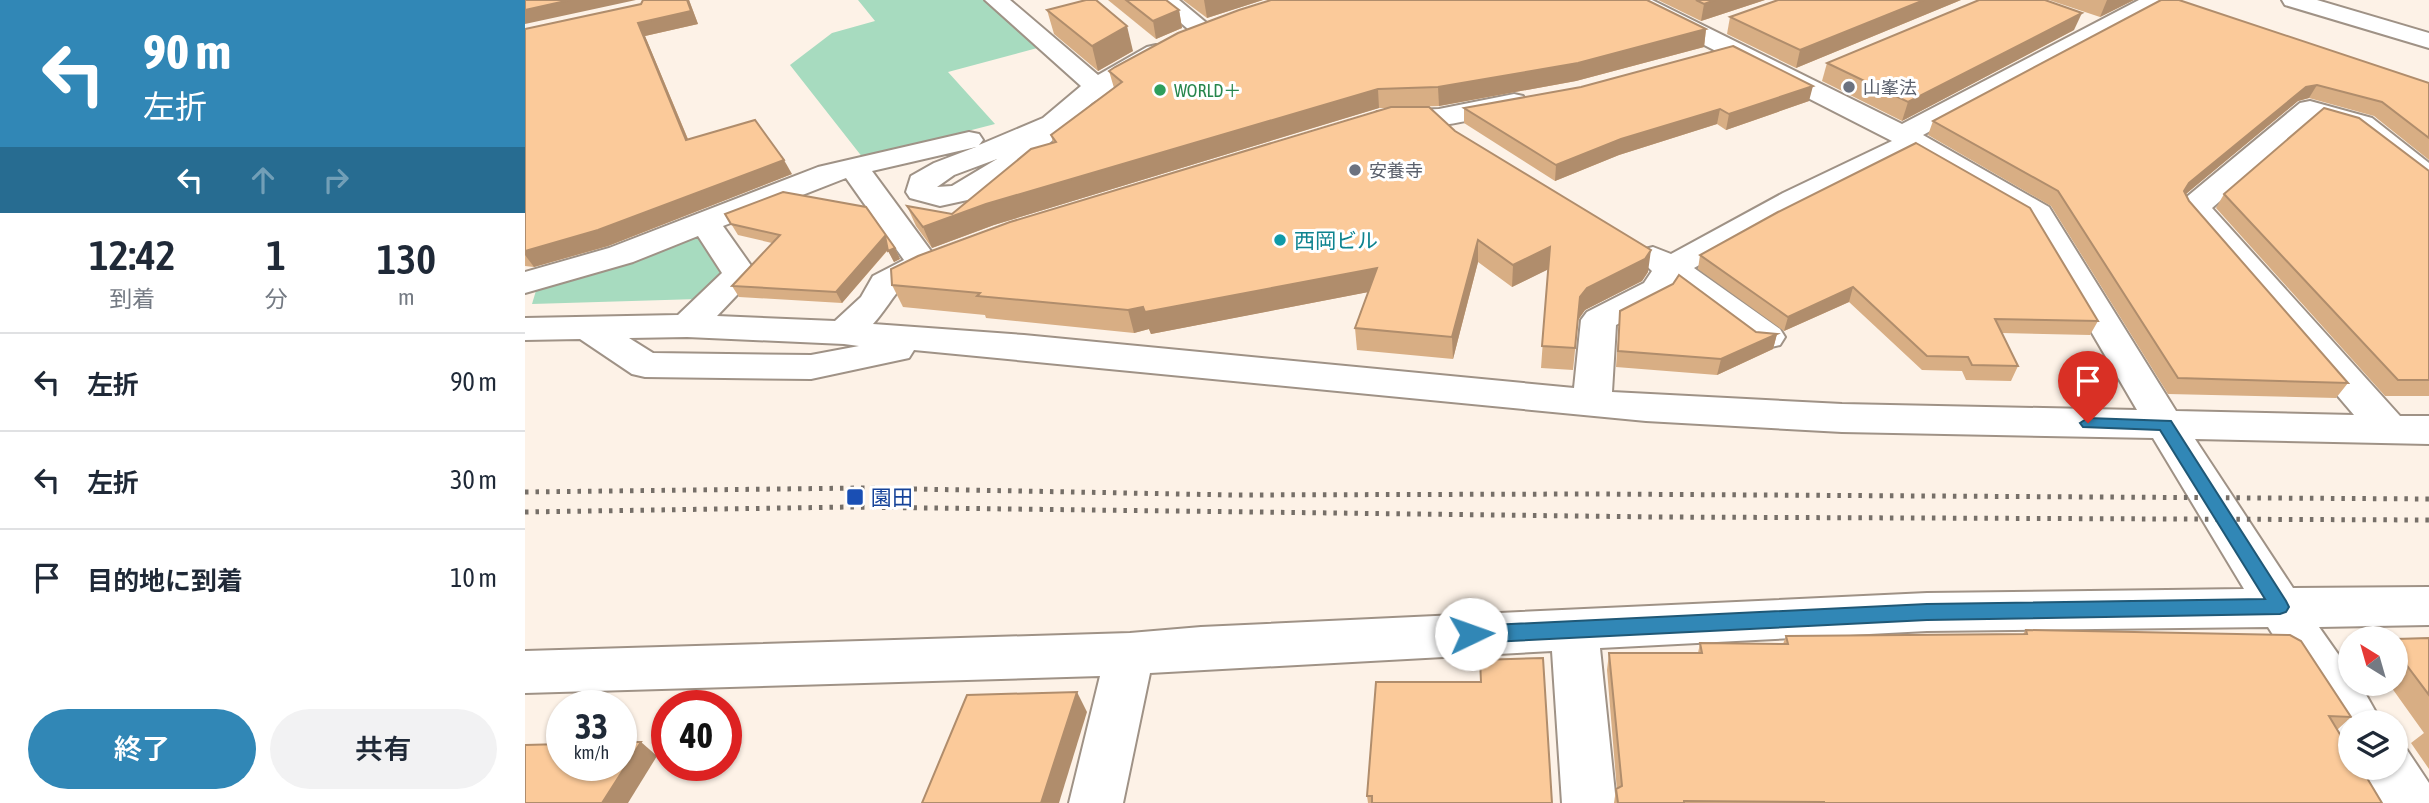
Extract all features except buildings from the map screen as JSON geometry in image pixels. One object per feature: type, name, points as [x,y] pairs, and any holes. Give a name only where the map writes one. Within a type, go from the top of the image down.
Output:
[{"type":"street","points":[[996,0],[1097,87]]},
{"type":"street","points":[[1165,0],[1203,30]]},
{"type":"street","points":[[1634,0],[1713,42],[1808,76],[1907,139],[2038,214],[2165,425],[2348,710]]},
{"type":"street","points":[[2293,0],[2429,41]]},
{"type":"street","points":[[1592,403],[1599,320],[1657,290],[1670,268],[1907,139],[2089,25],[2168,1]]},
{"type":"street","points":[[525,283],[621,255],[807,181],[853,166],[1050,125],[1097,87],[1154,53],[1229,21]]},
{"type":"street","points":[[1135,37],[1154,53]]},
{"type":"street","points":[[1367,124],[1390,117],[1439,117],[1541,97]]},
{"type":"street","points":[[2389,429],[2194,207],[2310,109],[2362,124],[2415,155],[2429,177]]},
{"type":"street","points":[[1439,117],[1442,125],[1463,139]]},
{"type":"street","points":[[853,166],[922,262],[915,268]]},
{"type":"street","points":[[687,326],[740,274],[704,222]]},
{"type":"street","points":[[1626,238],[1767,337]]},
{"type":"street","points":[[844,333],[875,302],[885,283],[915,268],[954,254]]},
{"type":"street","points":[[525,329],[687,326],[844,333],[1592,403],[1842,418],[2429,430]]},
{"type":"street","points":[[588,328],[645,365],[811,367],[943,341]]},
{"type":"street","points":[[525,672],[1130,654],[1201,648],[1927,612],[2429,606]]},
{"type":"street","points":[[1574,629],[1589,803]]},
{"type":"street","points":[[1096,803],[1130,654]]},
{"type":"street","points":[[2396,780],[2411,803]]},
{"type":"green space","points":[[858,0],[988,0],[1041,47],[948,72],[995,124],[863,158],[790,65],[832,33],[875,21]]},
{"type":"green space","points":[[696,231],[722,275],[698,299],[532,304],[538,284]]},
{"type":"railway","points":[[525,492],[861,488],[1232,495],[1589,494],[2429,499]]},
{"type":"railway","points":[[525,512],[849,507],[1658,517],[2429,520]]},
{"type":"place","name":"山峯法","points":[[1849,87]]},
{"type":"place","name":"WORLD＋","points":[[1160,90]]},
{"type":"place","name":"安養寺","points":[[1355,170]]},
{"type":"place","name":"西岡ビル","points":[[1280,240]]},
{"type":"place","name":"園田","points":[[855,497]]},
{"type":"route","points":[[1471,634],[1927,612],[2280,607],[2165,425],[2088,423]]}]
